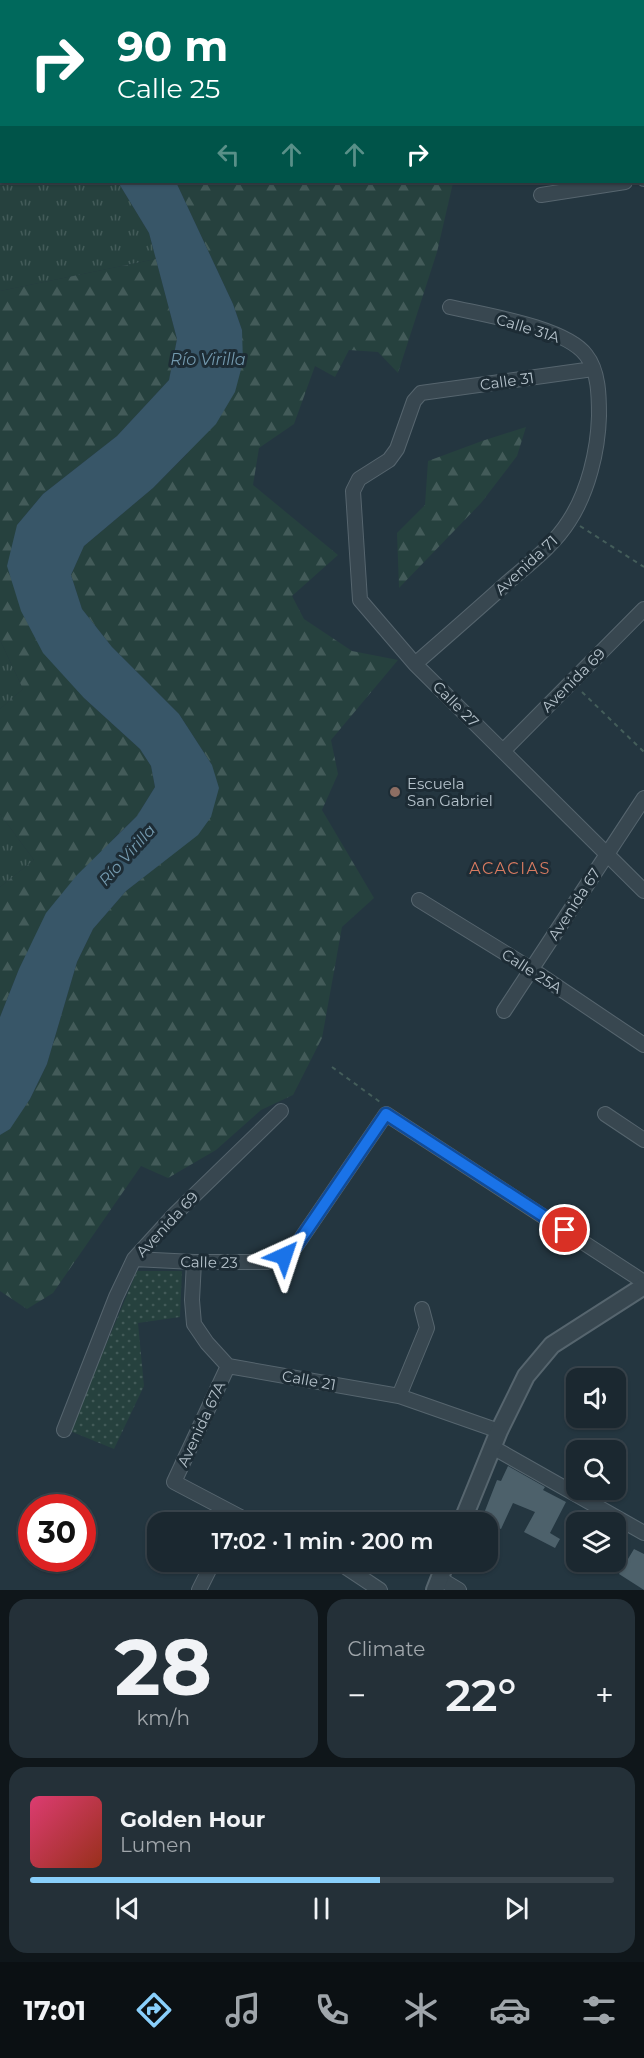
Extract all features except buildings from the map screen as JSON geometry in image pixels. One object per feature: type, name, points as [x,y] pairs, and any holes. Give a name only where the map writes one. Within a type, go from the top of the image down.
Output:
[{"type":"street","points":[[541,195],[619,183]]},
{"type":"street","name":"Calle 31A","points":[[450,307],[521,323],[561,337],[585,354],[593,369]]},
{"type":"street","name":"Calle 31","points":[[359,479],[390,460],[397,449],[414,401],[421,393],[593,369]]},
{"type":"street","name":"Avenida 71","points":[[416,664],[527,566],[559,535],[570,520],[585,484],[598,432],[599,396],[593,369]]},
{"type":"street","name":"Calle 27","points":[[359,479],[353,491],[360,600],[416,664],[644,891]]},
{"type":"street","name":"Avenida 69","points":[[503,751],[644,609]]},
{"type":"street","name":"Avenida 67","points":[[504,1011],[644,798]]},
{"type":"street","name":"Calle 25A","points":[[419,900],[531,969],[644,1045]]},
{"type":"street","name":"Avenida 69","points":[[64,1430],[116,1297],[135,1259],[175,1214],[281,1111]]},
{"type":"street","points":[[386,1114],[644,1284],[552,1345],[526,1376],[499,1431],[466,1512]]},
{"type":"street","name":"Calle 23","points":[[135,1259],[267,1262],[284,1256],[296,1246],[386,1114]]},
{"type":"street","points":[[605,1114],[644,1140]]},
{"type":"street","points":[[194,1262],[192,1300],[194,1323],[207,1343],[228,1366]]},
{"type":"street","points":[[399,1396],[427,1328],[422,1309]]},
{"type":"street","name":"Calle 21","points":[[228,1366],[399,1396],[499,1431]]},
{"type":"street","name":"Avenida 67A","points":[[228,1366],[174,1482],[231,1512]]},
{"type":"street","points":[[494,1448],[644,1533]]},
{"type":"street","points":[[199,1590],[208,1572]]},
{"type":"street","points":[[353,1572],[380,1590]]},
{"type":"street","points":[[437,1584],[459,1590]]},
{"type":"path","points":[[570,520],[644,567]]},
{"type":"path","points":[[571,681],[644,752]]},
{"type":"path","points":[[332,1067],[384,1104],[386,1114]]},
{"type":"green space","points":[[5,183],[119,183],[149,233],[156,259],[0,291],[0,185]]},
{"type":"green space","points":[[176,183],[453,183],[437,252],[398,373],[378,352],[349,350],[335,377],[315,366],[294,424],[259,448],[253,485],[338,555],[292,596],[304,619],[352,651],[398,660],[331,740],[338,774],[322,810],[374,898],[342,927],[322,1038],[293,1095],[261,1110],[216,1150],[168,1178],[141,1166],[53,1293],[27,1309],[0,1291],[0,1135],[10,1128],[30,1099],[47,1064],[77,962],[93,929],[126,891],[159,865],[212,765],[179,714],[112,647],[82,609],[71,575],[84,546],[153,488],[187,454],[242,330],[233,304]]},
{"type":"green space","points":[[156,259],[177,339],[169,380],[117,436],[43,494],[17,525],[84,698],[140,749],[151,766],[155,787],[137,816],[115,837],[19,969],[0,1017],[0,887],[34,860],[0,814],[0,709],[23,689],[0,640],[0,291]]},
{"type":"green space","points":[[526,427],[517,456],[481,503],[399,588],[397,533],[425,505],[428,461]]},
{"type":"green space","points":[[0,640],[23,689],[0,709]]},
{"type":"green space","points":[[0,814],[34,860],[0,887]]},
{"type":"green space","points":[[137,1271],[182,1271],[180,1317],[138,1323],[144,1386],[114,1449],[70,1431]]},
{"type":"water","name":"Río Virilla","points":[[119,183],[176,183],[233,304],[242,330],[243,362],[235,392],[216,424],[153,488],[84,546],[71,575],[82,609],[112,647],[179,714],[212,765],[219,788],[211,817],[198,835],[126,891],[93,929],[77,962],[47,1064],[30,1099],[10,1129],[0,1135],[0,1017],[19,969],[46,913],[77,875],[137,816],[155,787],[151,766],[140,749],[84,698],[43,653],[21,611],[7,566],[17,525],[43,494],[117,436],[169,380],[177,339],[149,233]]},
{"type":"place","name":"Escuela San Gabriel","points":[[395,792]]},
{"type":"district","name":"ACACIAS","points":[[510,868]]},
{"type":"route","points":[[284,1256],[296,1246],[386,1114],[565,1230]]}]
